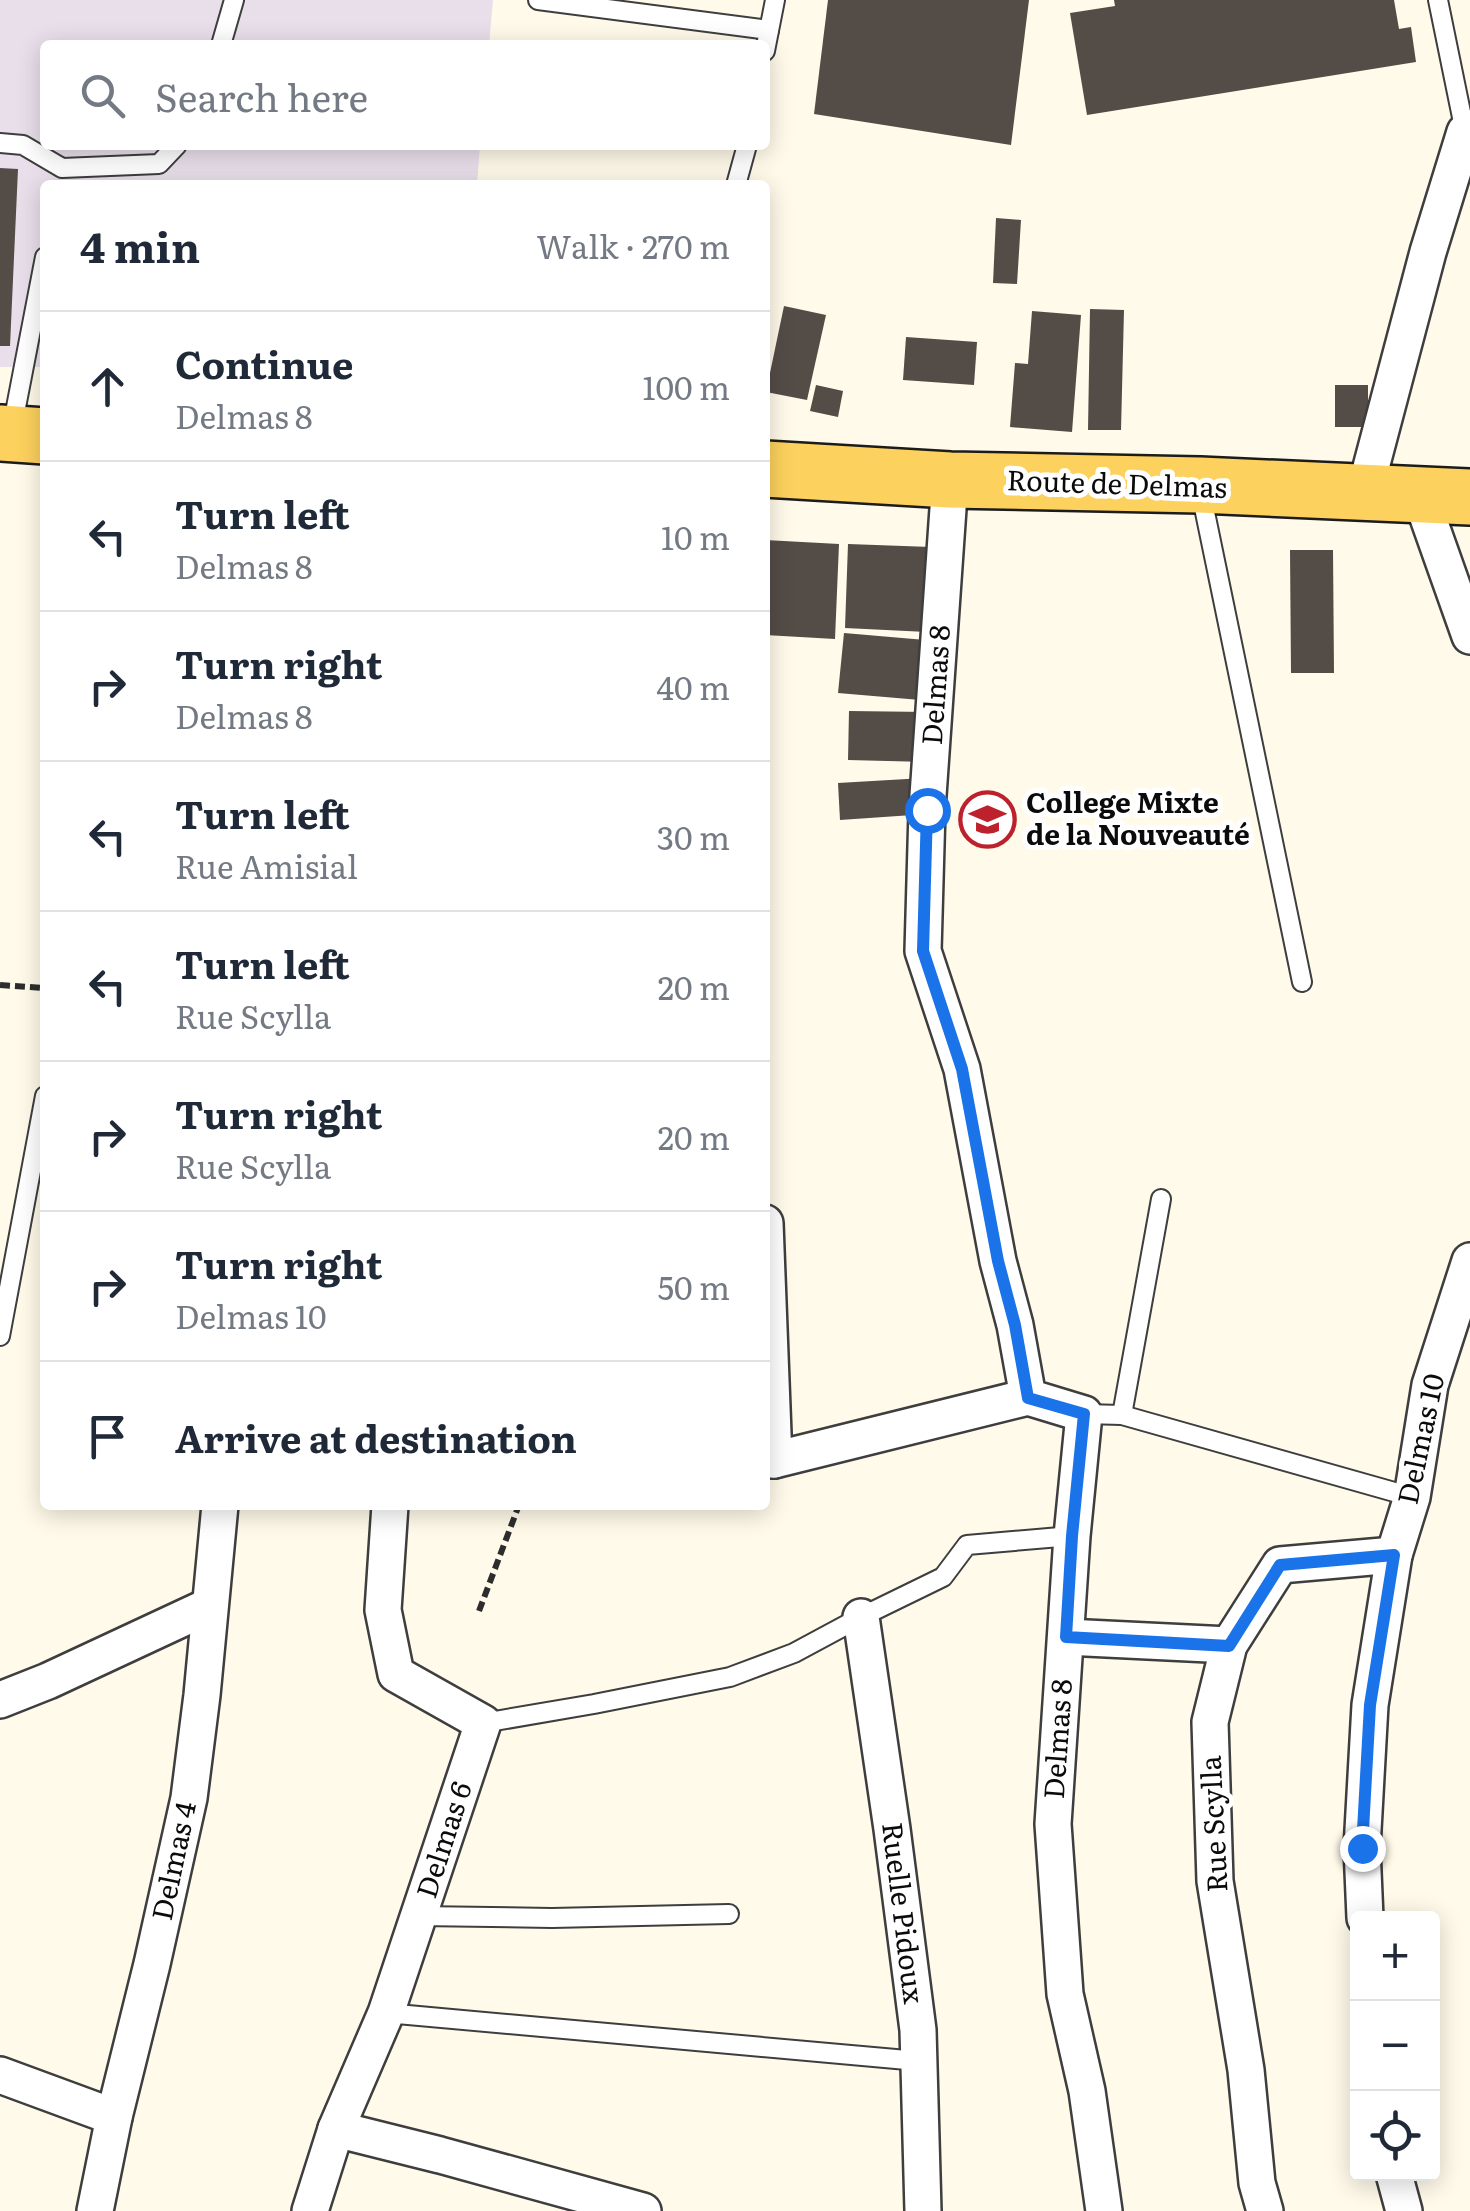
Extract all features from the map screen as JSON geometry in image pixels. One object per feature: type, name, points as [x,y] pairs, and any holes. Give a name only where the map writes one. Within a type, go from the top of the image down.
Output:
[{"type":"main road","name":"Route de Delmas","points":[[770,469],[950,480],[1200,485],[1445,496]]},
{"type":"street","points":[[1364,494],[1428,252],[1467,130]]},
{"type":"street","name":"Delmas 8","points":[[950,480],[927,810],[923,951],[962,1069],[1028,1398]]},
{"type":"street","points":[[1445,496],[1470,636]]},
{"type":"street","name":"Delmas 10","points":[[1365,1911],[1362,1848],[1370,1705],[1394,1555],[1412,1496],[1430,1384],[1470,1261]]},
{"type":"street","points":[[770,1459],[1028,1398],[1084,1414]]},
{"type":"street","name":"Delmas 8","points":[[1084,1414],[1052,1824],[1065,1994],[1088,2091],[1104,2211]]},
{"type":"street","name":"Delmas 4","points":[[95,2211],[189,1798],[219,1510]]},
{"type":"street","points":[[390,1510],[383,1610],[396,1674],[483,1722]]},
{"type":"street","name":"Rue Scylla","points":[[1265,2211],[1214,1882],[1210,1722],[1229,1646],[1280,1565],[1394,1555]]},
{"type":"street","points":[[0,1700],[209,1606]]},
{"type":"street","name":"Ruelle Pidoux","points":[[861,1616],[918,2030],[923,2211]]},
{"type":"street","points":[[1066,1637],[1229,1646]]},
{"type":"street","name":"Delmas 6","points":[[310,2211],[336,2129],[386,2013],[483,1722]]},
{"type":"street","points":[[0,2075],[114,2118]]},
{"type":"street","points":[[336,2129],[643,2211]]},
{"type":"street","points":[[1396,2181],[1404,2211]]},
{"type":"lane","points":[[223,40],[234,0]]},
{"type":"lane","points":[[538,0],[769,30]]},
{"type":"lane","points":[[767,40],[775,0]]},
{"type":"lane","points":[[1438,0],[1467,130]]},
{"type":"lane","points":[[0,143],[23,144],[61,176],[159,164],[172,150]]},
{"type":"lane","points":[[737,180],[746,150]]},
{"type":"lane","points":[[19,434],[40,291]]},
{"type":"lane","points":[[1200,485],[1302,982]]},
{"type":"lane","points":[[0,1336],[40,1123]]},
{"type":"lane","points":[[1122,1416],[1161,1199]]},
{"type":"lane","points":[[1084,1414],[1122,1416],[1412,1496]]},
{"type":"lane","points":[[483,1722],[730,1677],[794,1654],[943,1577],[966,1544],[1072,1536]]},
{"type":"lane","points":[[418,1916],[730,1914]]},
{"type":"lane","points":[[386,2013],[918,2061]]},
{"type":"path","points":[[0,985],[40,988]]},
{"type":"path","points":[[479,1611],[517,1510]]},
{"type":"shaded area","points":[[0,0],[493,0],[489,40],[40,40],[40,150],[480,150],[477,180],[40,180],[40,367],[0,367]]},
{"type":"building","points":[[828,0],[1029,0],[1011,145],[814,114]]},
{"type":"building","points":[[1114,0],[1394,0],[1399,29],[1411,27],[1416,62],[1087,115],[1070,13],[1115,6]]},
{"type":"building","points":[[0,168],[18,169],[10,346],[0,346]]},
{"type":"building","points":[[996,218],[1021,220],[1017,284],[993,283]]},
{"type":"building","points":[[784,306],[826,315],[807,400],[770,393],[770,373]]},
{"type":"building","points":[[1090,309],[1124,310],[1121,430],[1088,430]]},
{"type":"building","points":[[1032,311],[1081,315],[1072,432],[1010,427],[1015,363],[1028,364]]},
{"type":"building","points":[[906,337],[977,342],[974,385],[903,380]]},
{"type":"building","points":[[816,385],[843,391],[838,417],[810,411]]},
{"type":"building","points":[[1335,385],[1368,385],[1368,427],[1335,427]]},
{"type":"building","points":[[770,540],[839,544],[835,639],[770,635]]},
{"type":"building","points":[[848,544],[931,547],[927,632],[845,628]]},
{"type":"building","points":[[1290,550],[1333,550],[1334,673],[1291,673]]},
{"type":"building","points":[[844,633],[937,641],[932,701],[838,693]]},
{"type":"building","points":[[849,711],[928,712],[927,762],[848,760]]},
{"type":"building","points":[[924,778],[927,814],[840,820],[838,783]]},
{"type":"place","name":"College Mixte de la Nouveauté","points":[[987,819]]},
{"type":"route","points":[[927,810],[923,951],[962,1069],[1028,1398],[1084,1414],[1066,1637],[1229,1646],[1280,1565],[1394,1555],[1370,1705],[1362,1848]]}]
